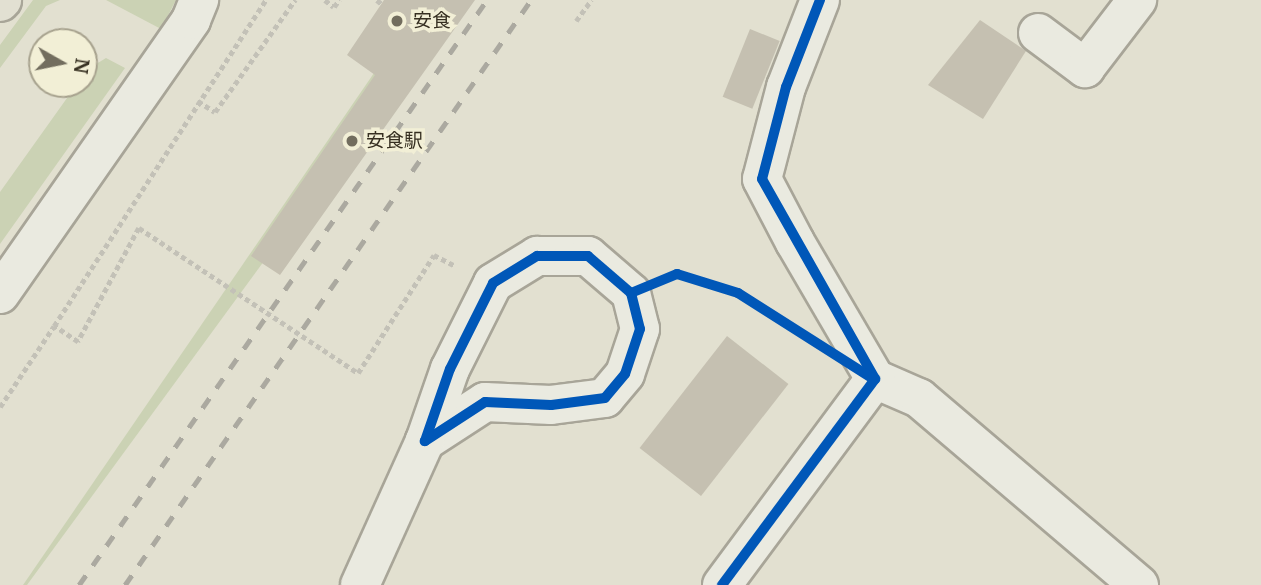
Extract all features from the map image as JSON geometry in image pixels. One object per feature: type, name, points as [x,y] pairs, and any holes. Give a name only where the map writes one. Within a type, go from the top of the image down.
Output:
[{"type":"street","points":[[0,294],[191,20],[199,0]]},
{"type":"street","points":[[820,0],[786,88],[762,179],[875,380],[919,398],[1139,585]]},
{"type":"street","points":[[1038,33],[1085,68],[1138,0]]},
{"type":"street","points":[[360,585],[425,441],[450,369],[493,283],[537,256],[587,256],[631,293],[640,329],[625,374],[605,398],[551,405],[485,402],[425,441]]},
{"type":"street","points":[[722,585],[875,380]]},
{"type":"path","points":[[0,407],[266,0]]},
{"type":"path","points":[[198,101],[215,112],[295,0]]},
{"type":"path","points":[[325,0],[334,7],[339,0]]},
{"type":"path","points":[[576,21],[591,0]]},
{"type":"path","points":[[54,326],[78,342],[139,228],[358,373],[434,255],[493,283]]},
{"type":"green space","points":[[33,0],[60,0],[46,6],[0,68],[0,45]]},
{"type":"green space","points":[[106,0],[176,0],[161,29]]},
{"type":"green space","points":[[424,0],[455,0],[27,585],[23,585]]},
{"type":"green space","points":[[106,58],[125,68],[0,244],[0,192],[67,98],[98,98],[98,63]]},
{"type":"building","name":"安食駅","points":[[384,0],[475,0],[280,275],[251,256],[375,75],[347,55]]},
{"type":"building","points":[[980,20],[1026,51],[983,119],[928,85]]},
{"type":"building","points":[[750,29],[780,41],[752,109],[723,97]]},
{"type":"building","points":[[727,336],[788,384],[701,496],[640,448]]},
{"type":"railway","points":[[79,585],[487,0]]},
{"type":"railway","points":[[125,585],[531,0]]},
{"type":"cycle path","points":[[820,0],[786,87],[762,179],[875,379]]},
{"type":"cycle path","points":[[537,256],[588,256],[631,293],[640,329],[625,374],[605,398],[551,405],[485,402],[425,441],[450,369],[493,283],[537,256]]},
{"type":"cycle path","points":[[631,293],[677,274],[738,293],[872,378]]},
{"type":"cycle path","points":[[722,585],[875,379]]},
{"type":"place","name":"安食","points":[[397,21]]},
{"type":"place","name":"安食駅","points":[[352,141]]}]
